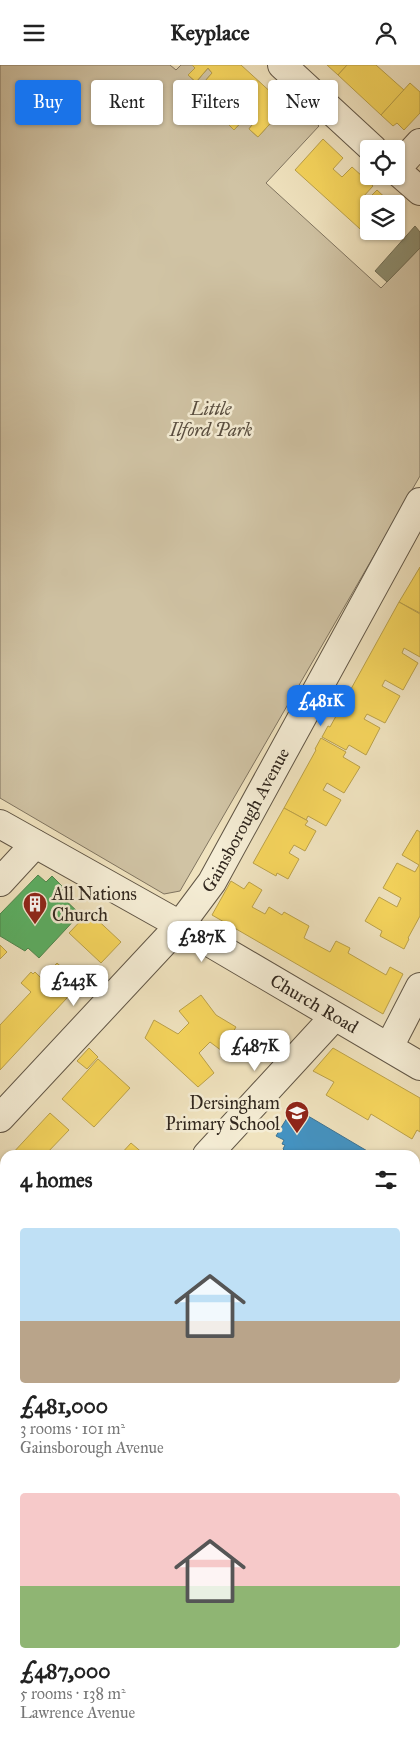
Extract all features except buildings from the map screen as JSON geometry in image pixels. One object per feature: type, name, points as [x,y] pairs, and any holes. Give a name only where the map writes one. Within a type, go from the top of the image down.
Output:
[{"type":"street","points":[[282,65],[363,140]]},
{"type":"street","points":[[405,159],[420,143]]},
{"type":"street","points":[[405,177],[420,191]]},
{"type":"street","name":"Gainsborough Avenue","points":[[0,1118],[180,925],[212,882],[420,502]]},
{"type":"street","name":"Church Road","points":[[0,824],[180,925],[420,1066]]},
{"type":"street","points":[[0,882],[35,844]]},
{"type":"street","points":[[389,1047],[420,987]]},
{"type":"street","points":[[213,1150],[334,1017]]},
{"type":"green space","name":"Little Ilford Park","points":[[0,65],[170,65],[176,70],[181,65],[192,65],[195,68],[188,75],[194,80],[173,80],[173,125],[229,125],[234,130],[239,125],[252,125],[249,129],[258,137],[269,125],[318,125],[266,183],[381,288],[420,248],[420,476],[180,891],[164,894],[0,798]]},
{"type":"green space","name":"Little Ilford Park","points":[[208,68],[212,73],[206,80],[198,80]]},
{"type":"place","name":"All Nations Church","points":[[35,925]]},
{"type":"place","name":"Dersingham Primary School","points":[[297,1134]]}]
